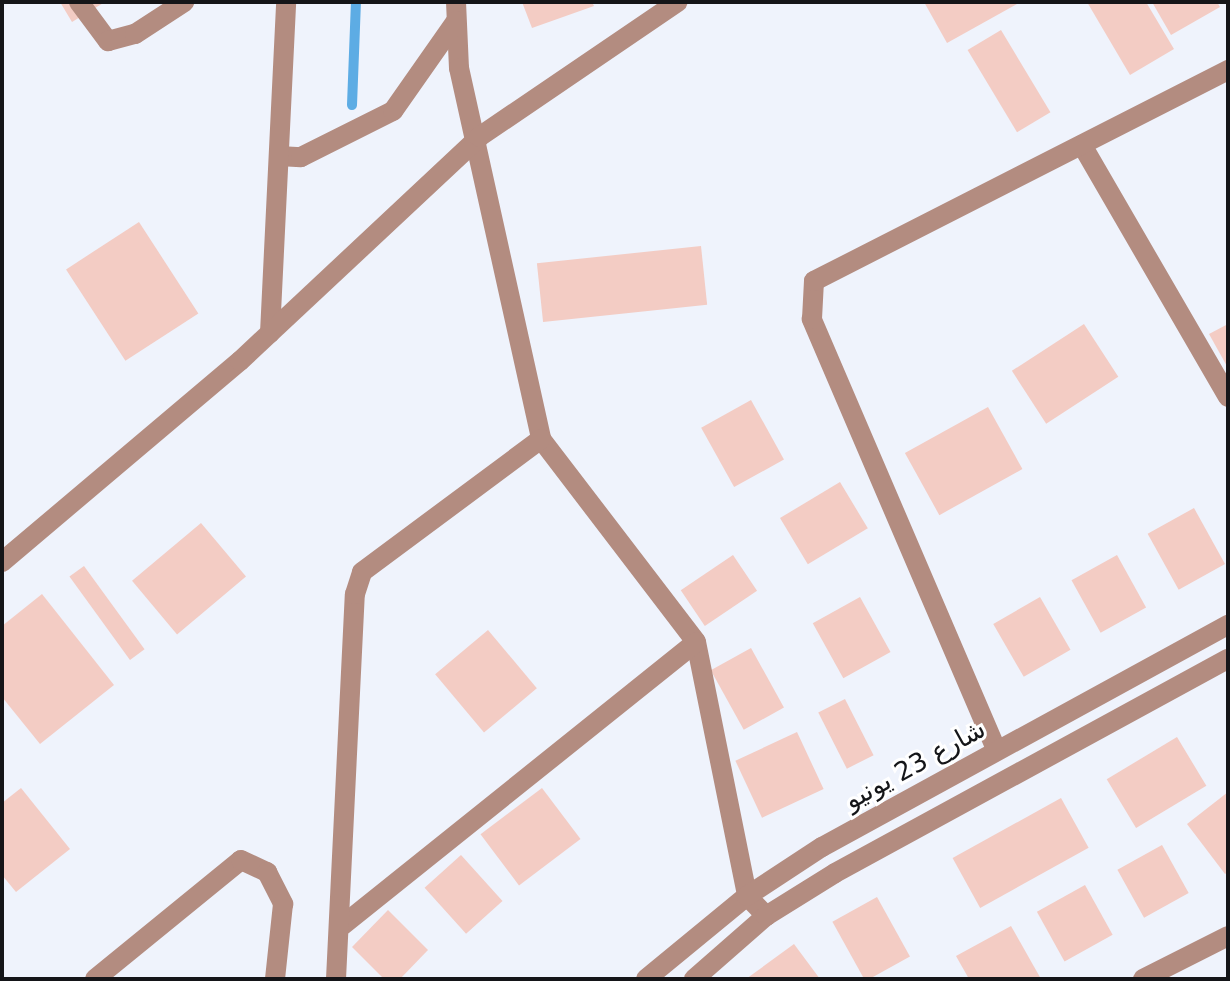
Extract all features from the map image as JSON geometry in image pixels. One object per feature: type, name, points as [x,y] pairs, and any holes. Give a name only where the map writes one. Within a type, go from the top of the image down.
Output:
[{"type":"street","points":[[79,2],[108,41],[135,34],[184,2]]},
{"type":"street","points":[[270,333],[286,2]]},
{"type":"street","points":[[2,534],[8,557],[270,333],[479,137],[678,2]]},
{"type":"street","points":[[279,156],[313,153],[393,111],[456,11]]},
{"type":"street","points":[[456,11],[459,68],[479,137],[541,439],[696,642],[747,896],[766,916]]},
{"type":"street","points":[[996,749],[812,319],[814,281],[1228,70]]},
{"type":"street","points":[[1082,145],[1228,397]]},
{"type":"street","points":[[336,979],[343,925],[355,594],[362,572],[541,439]]},
{"type":"street","name":"شارع 23 يونيو","points":[[646,979],[747,896],[996,749],[1228,625]]},
{"type":"street","points":[[343,925],[696,642]]},
{"type":"street","points":[[694,979],[766,916],[1228,659]]},
{"type":"street","points":[[95,979],[241,860],[267,872],[283,904],[275,979]]},
{"type":"street","points":[[1143,979],[1227,937]]},
{"type":"building","points":[[60,2],[105,2],[72,22]]},
{"type":"building","points":[[522,2],[592,2],[594,6],[532,28]]},
{"type":"building","points":[[924,2],[1015,2],[1017,4],[947,43]]},
{"type":"building","points":[[1087,2],[1146,2],[1174,49],[1130,75]]},
{"type":"building","points":[[1152,2],[1217,2],[1220,7],[1171,35]]},
{"type":"building","points":[[1001,30],[1050,112],[1017,132],[968,50]]},
{"type":"building","points":[[139,222],[198,313],[125,361],[66,269]]},
{"type":"building","points":[[701,246],[707,305],[543,322],[537,263]]},
{"type":"building","points":[[1084,324],[1118,377],[1046,424],[1012,371]]},
{"type":"building","points":[[1228,324],[1228,368],[1209,334]]},
{"type":"building","points":[[751,400],[784,459],[734,487],[701,428]]},
{"type":"building","points":[[988,407],[1022,469],[939,515],[905,453]]},
{"type":"building","points":[[840,482],[868,528],[808,564],[780,518]]},
{"type":"building","points":[[1194,508],[1225,564],[1179,590],[1148,534]]},
{"type":"building","points":[[201,523],[246,577],[177,634],[132,581]]},
{"type":"building","points":[[733,555],[757,591],[705,626],[681,590]]},
{"type":"building","points":[[1117,555],[1146,607],[1101,633],[1072,580]]},
{"type":"building","points":[[84,566],[145,649],[130,660],[69,577]]},
{"type":"building","points":[[42,594],[114,685],[40,744],[2,697],[2,626]]},
{"type":"building","points":[[860,597],[891,652],[843,678],[813,623]]},
{"type":"building","points":[[1040,597],[1070,650],[1024,677],[993,624]]},
{"type":"building","points":[[488,630],[537,688],[484,733],[435,674]]},
{"type":"building","points":[[751,648],[784,707],[744,730],[711,670]]},
{"type":"building","points":[[845,699],[874,755],[847,769],[818,713]]},
{"type":"building","points":[[797,732],[824,789],[762,818],[735,761]]},
{"type":"building","points":[[1177,737],[1206,786],[1136,828],[1107,779]]},
{"type":"building","points":[[21,788],[70,849],[16,892],[2,875],[2,803]]},
{"type":"building","points":[[542,788],[581,839],[519,885],[481,834]]},
{"type":"building","points":[[1228,792],[1228,872],[1225,874],[1187,824]]},
{"type":"building","points":[[1061,798],[1089,848],[980,908],[953,858]]},
{"type":"building","points":[[1162,845],[1189,893],[1144,918],[1117,870]]},
{"type":"building","points":[[461,855],[502,901],[466,934],[425,888]]},
{"type":"building","points":[[1085,885],[1113,935],[1065,962],[1037,912]]},
{"type":"building","points":[[877,897],[910,956],[864,979],[832,922]]},
{"type":"building","points":[[388,910],[428,950],[400,979],[384,979],[352,947]]},
{"type":"building","points":[[1011,926],[1041,979],[969,979],[956,956]]},
{"type":"building","points":[[794,944],[820,979],[746,979]]},
{"type":"waterway","points":[[352,105],[356,2]]}]
